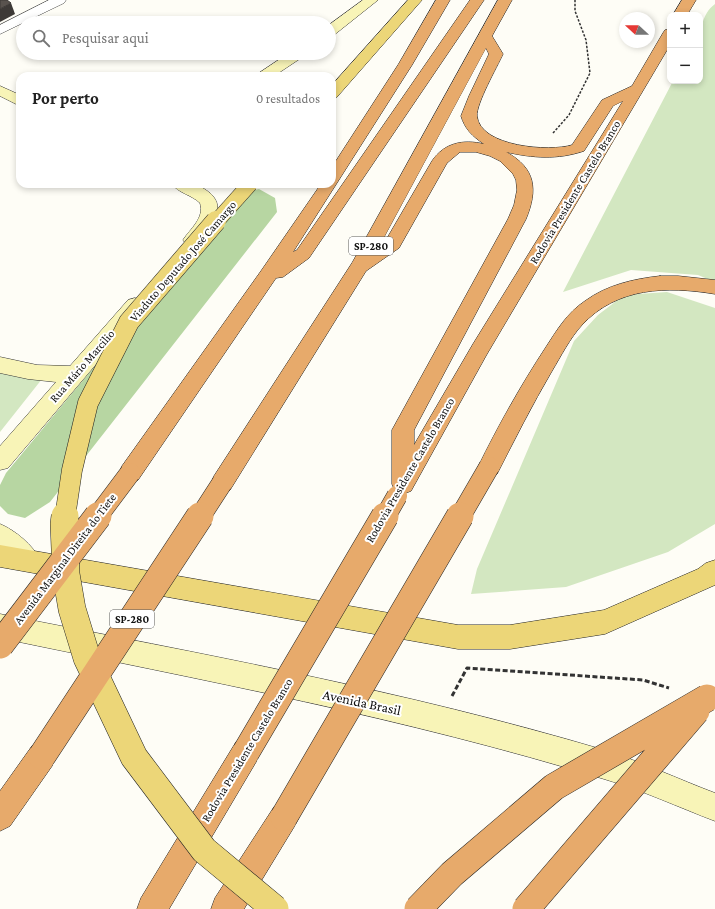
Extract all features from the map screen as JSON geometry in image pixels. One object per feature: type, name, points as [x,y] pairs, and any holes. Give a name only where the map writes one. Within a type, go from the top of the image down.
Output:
[{"type":"highway","points":[[336,174],[405,65],[443,0]]},
{"type":"highway","points":[[268,276],[303,254],[477,0]]},
{"type":"highway","name":"SP-280","points":[[0,816],[42,756],[222,483],[360,266],[486,38],[505,0]]},
{"type":"highway","points":[[682,12],[688,2]]},
{"type":"highway","points":[[486,38],[496,54],[468,114],[472,128],[491,141],[508,147],[530,152],[557,153],[578,148],[607,103],[638,89]]},
{"type":"highway","name":"Rodovia Presidente Castelo Branco","points":[[152,909],[400,490],[480,349],[638,89],[667,38]]},
{"type":"highway","points":[[360,266],[393,244],[440,161],[451,150],[467,146],[491,151],[510,162],[520,171],[525,181],[525,193],[517,219],[403,430],[400,490]]},
{"type":"highway","name":"Avenida Marginal Direita do Tiete","points":[[0,645],[130,473],[268,276],[326,188]]},
{"type":"highway","points":[[226,909],[284,817],[489,467],[545,365],[576,318],[594,303],[619,290],[642,284],[674,281],[715,286]]},
{"type":"highway","points":[[418,909],[452,874],[554,787],[711,696]]},
{"type":"highway","points":[[526,909],[711,696]]},
{"type":"main road","points":[[336,27],[370,0]]},
{"type":"main road","points":[[336,90],[416,0]]},
{"type":"main road","points":[[270,72],[288,60]]},
{"type":"main road","points":[[0,90],[16,99]]},
{"type":"main road","name":"Rua Mário Marcilio","points":[[0,461],[204,224],[209,213],[210,206],[204,196],[188,188]]},
{"type":"main road","name":"Viaduto Deputado José Camargo","points":[[246,188],[182,259],[129,322],[88,402],[72,470],[64,524],[66,574],[72,609],[87,658],[134,757],[204,850],[275,909]]},
{"type":"main road","points":[[0,365],[30,373],[53,375],[74,374]]},
{"type":"main road","points":[[0,535],[28,560]]},
{"type":"main road","points":[[0,556],[458,637],[510,637],[542,634],[605,622],[711,574]]},
{"type":"main road","name":"Avenida Brasil","points":[[0,626],[217,670],[440,718],[606,765],[715,807]]},
{"type":"street","points":[[28,16],[59,0]]},
{"type":"street","points":[[0,30],[16,22]]},
{"type":"path","points":[[530,152],[540,147],[569,115],[590,73],[586,40],[574,11],[575,0]]},
{"type":"path","points":[[440,718],[467,668],[643,680],[672,689]]},
{"type":"green space","points":[[715,4],[715,282],[698,275],[631,270],[563,292],[671,84],[703,84],[703,22],[708,11]]},
{"type":"green space","points":[[259,189],[275,198],[277,212],[50,502],[25,518],[8,514],[0,506],[0,485],[6,473],[215,223],[231,195]]},
{"type":"green space","points":[[667,292],[715,308],[715,524],[668,552],[566,587],[471,594],[477,569],[574,341],[598,315],[624,295]]},
{"type":"green space","points":[[0,369],[42,379],[0,432]]},
{"type":"building","points":[[0,0],[7,0],[11,3],[0,9]]}]
